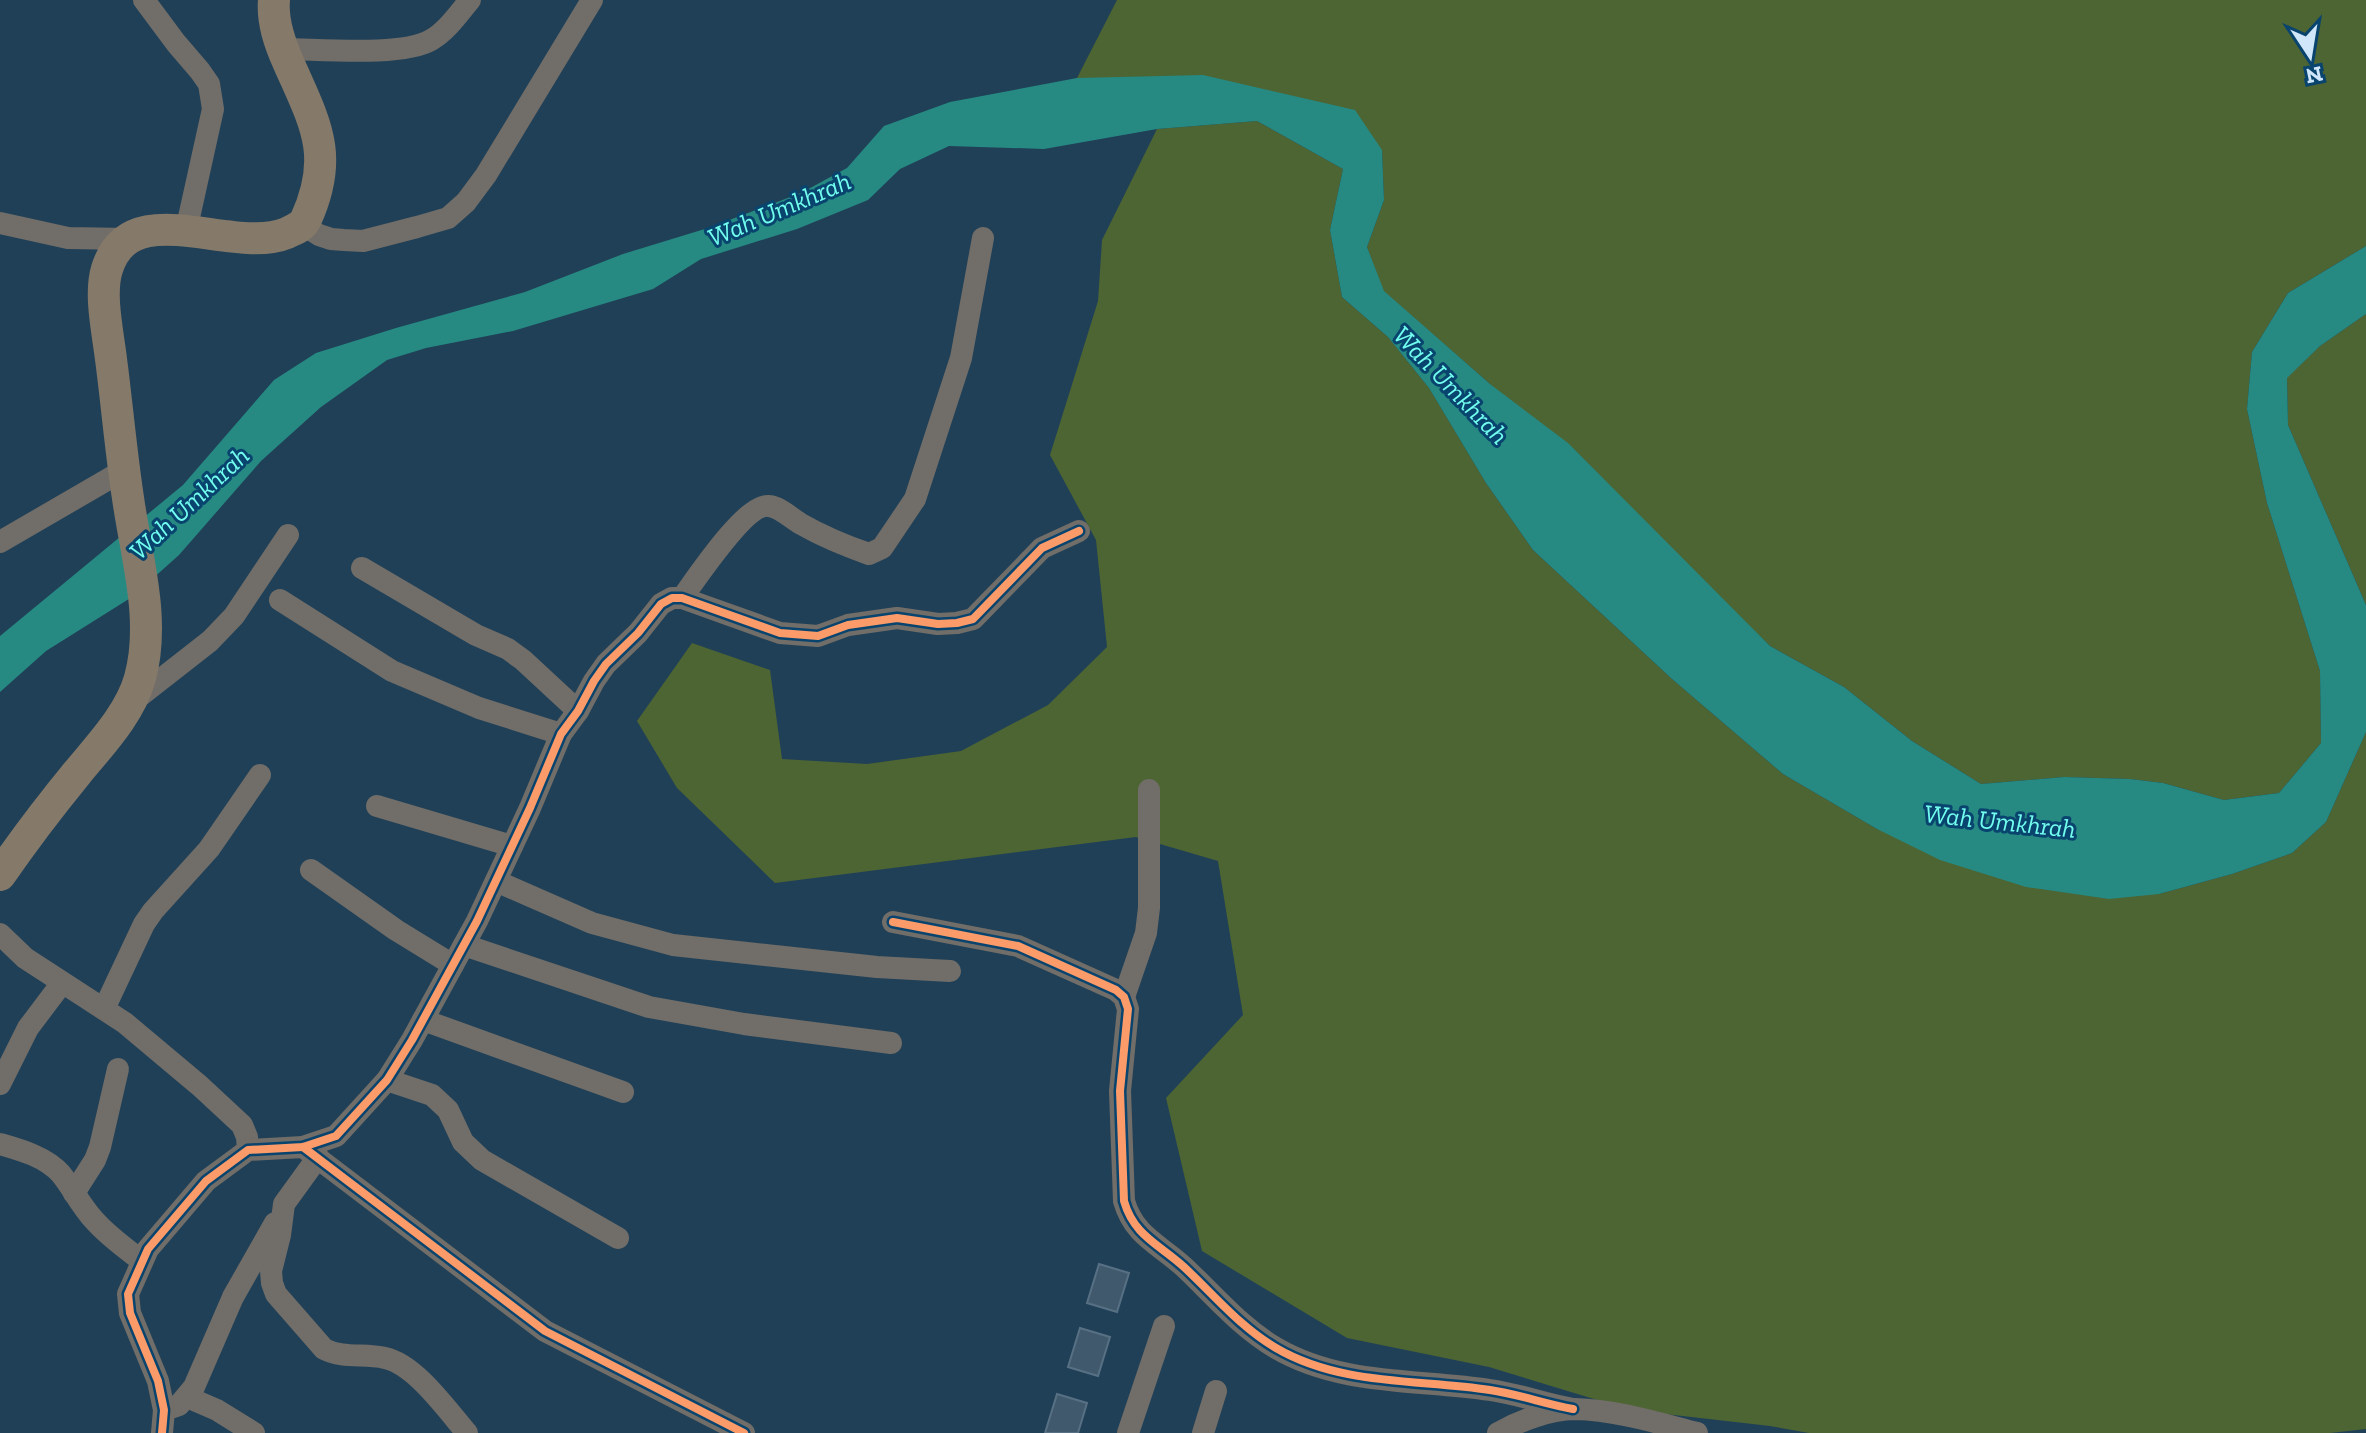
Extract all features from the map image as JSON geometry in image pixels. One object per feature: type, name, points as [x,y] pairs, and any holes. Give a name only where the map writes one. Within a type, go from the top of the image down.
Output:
[{"type":"highway","points":[[0,875],[105,740],[128,705],[140,679],[145,606],[106,322],[104,288],[106,271],[114,252],[128,239],[160,228],[243,240],[284,234],[303,225],[313,202],[319,182],[321,154],[316,126],[277,31],[274,0]]},
{"type":"street","points":[[144,0],[209,84],[213,109],[186,231]]},
{"type":"street","points":[[283,49],[383,50],[420,45],[445,29],[470,0]]},
{"type":"street","points":[[303,225],[331,239],[363,241],[448,218],[466,202],[486,175],[592,0]]},
{"type":"street","points":[[0,223],[68,238],[128,239]]},
{"type":"street","points":[[682,598],[731,532],[752,510],[762,507],[774,507],[802,525],[848,547],[869,554],[882,548],[915,499],[961,358],[983,238]]},
{"type":"street","points":[[0,542],[126,484]]},
{"type":"street","points":[[163,1422],[194,1387],[233,1297],[311,1152],[336,1136],[387,1080],[423,1020],[496,881],[561,734],[606,664],[638,633],[661,604],[672,598],[682,598],[780,633],[818,636],[848,625],[897,618],[928,624],[957,623],[973,619],[1042,548],[1079,531]]},
{"type":"street","points":[[128,705],[210,641],[234,616],[288,535]]},
{"type":"street","points":[[362,568],[476,635],[508,649],[578,711]]},
{"type":"street","points":[[280,600],[392,671],[479,708],[561,734]]},
{"type":"street","points":[[104,1009],[144,924],[209,849],[260,775]]},
{"type":"street","points":[[1149,790],[1149,908],[1146,933],[1124,997],[1128,1009],[1120,1091],[1124,1201],[1129,1217],[1138,1229],[1257,1335],[1300,1360],[1367,1378],[1491,1390],[1543,1404],[1697,1433]]},
{"type":"street","points":[[377,806],[512,846]]},
{"type":"street","points":[[311,870],[396,930],[459,955],[649,1007],[744,1024],[891,1043]]},
{"type":"street","points":[[496,881],[592,923],[673,945],[877,967],[950,971]]},
{"type":"street","points":[[893,922],[1018,946],[1106,985],[1124,997]]},
{"type":"street","points":[[0,934],[25,958],[125,1023],[171,1061],[242,1125],[248,1150]]},
{"type":"street","points":[[0,1084],[28,1028],[62,983]]},
{"type":"street","points":[[423,1020],[623,1092]]},
{"type":"street","points":[[74,1193],[100,1147],[118,1069]]},
{"type":"street","points":[[387,1080],[432,1095],[448,1110],[463,1142],[482,1160],[618,1238]]},
{"type":"street","points":[[0,1144],[27,1152],[59,1172],[102,1229],[142,1261]]},
{"type":"street","points":[[163,1422],[158,1381],[130,1313],[128,1294],[148,1249],[206,1181],[248,1150],[311,1152],[545,1331],[744,1433]]},
{"type":"street","points":[[283,1209],[271,1271],[276,1294],[289,1311],[324,1349],[334,1354],[394,1360],[436,1397],[467,1433]]},
{"type":"street","points":[[1128,1433],[1164,1326]]},
{"type":"street","points":[[1203,1433],[1216,1391]]},
{"type":"street","points":[[187,1397],[226,1415],[254,1433]]},
{"type":"street","points":[[1498,1433],[1543,1415],[1573,1409]]},
{"type":"shaded area","points":[[1117,0],[2366,0],[2366,246],[2288,293],[2252,352],[2247,409],[2267,503],[2320,671],[2321,743],[2279,793],[2224,800],[2163,783],[2130,779],[2064,777],[1981,784],[1912,741],[1844,687],[1770,646],[1490,384],[1383,291],[1367,247],[1384,200],[1382,150],[1077,78]]},
{"type":"shaded area","points":[[1257,121],[1343,169],[1330,230],[1342,297],[1388,337],[1429,388],[1486,483],[1533,550],[1672,679],[1783,774],[1877,829],[2159,894],[2292,853],[2326,822],[2366,732],[2366,1429],[2330,1433],[1809,1433],[1630,1410],[1489,1367],[1347,1338],[1202,1251],[1166,1098],[1243,1015],[1218,861],[1136,837],[775,883],[677,788],[637,721],[692,643],[770,670],[782,759],[867,764],[961,751],[1048,705],[1107,647],[1096,540],[1050,455],[1098,301],[1102,240],[1157,129]]},
{"type":"shaded area","points":[[2366,314],[2366,605],[2288,425],[2287,377],[2320,346]]},
{"type":"water","name":"Wah Umkhrah","points":[[1203,75],[1355,110],[1382,150],[1384,200],[1367,247],[1384,291],[1490,384],[1568,443],[1770,646],[1844,687],[1912,741],[1981,784],[2064,777],[2130,779],[2163,783],[2224,800],[2279,793],[2321,743],[2320,671],[2267,503],[2247,409],[2252,352],[2288,293],[2366,246],[2366,314],[2320,346],[2287,378],[2288,425],[2366,605],[2366,732],[2326,822],[2292,853],[2159,894],[2109,899],[2026,887],[1940,860],[1877,829],[1783,774],[1672,679],[1533,550],[1486,483],[1429,388],[1388,337],[1342,297],[1330,230],[1343,169],[1257,121],[1157,129],[1044,149],[949,146],[900,169],[868,200],[797,229],[701,259],[653,289],[513,331],[426,348],[387,360],[321,407],[261,461],[179,555],[132,597],[46,651],[0,692],[0,636],[183,485],[274,380],[316,353],[525,292],[623,254],[708,228],[801,193],[847,168],[884,126],[950,102],[1077,78]]},
{"type":"building","points":[[1099,1264],[1129,1273],[1117,1312],[1087,1303]]},
{"type":"building","points":[[1080,1328],[1110,1337],[1098,1376],[1068,1367]]},
{"type":"building","points":[[1057,1394],[1087,1403],[1078,1433],[1045,1433]]},
{"type":"cycle path","points":[[162,1433],[164,1410],[158,1381],[130,1313],[128,1294],[148,1249],[206,1181],[248,1150],[303,1147],[336,1136],[387,1080],[477,921],[561,734],[606,664],[638,633],[661,604],[672,598],[682,598],[780,633],[818,636],[848,625],[897,618],[938,624],[957,623],[973,619],[1042,548],[1079,531]]},
{"type":"cycle path","points":[[893,922],[1018,946],[1116,990],[1124,997],[1128,1009],[1120,1091],[1124,1201],[1128,1213],[1148,1238],[1263,1340],[1301,1360],[1353,1375],[1490,1390],[1573,1409]]},
{"type":"cycle path","points":[[303,1147],[545,1331],[744,1433]]}]
